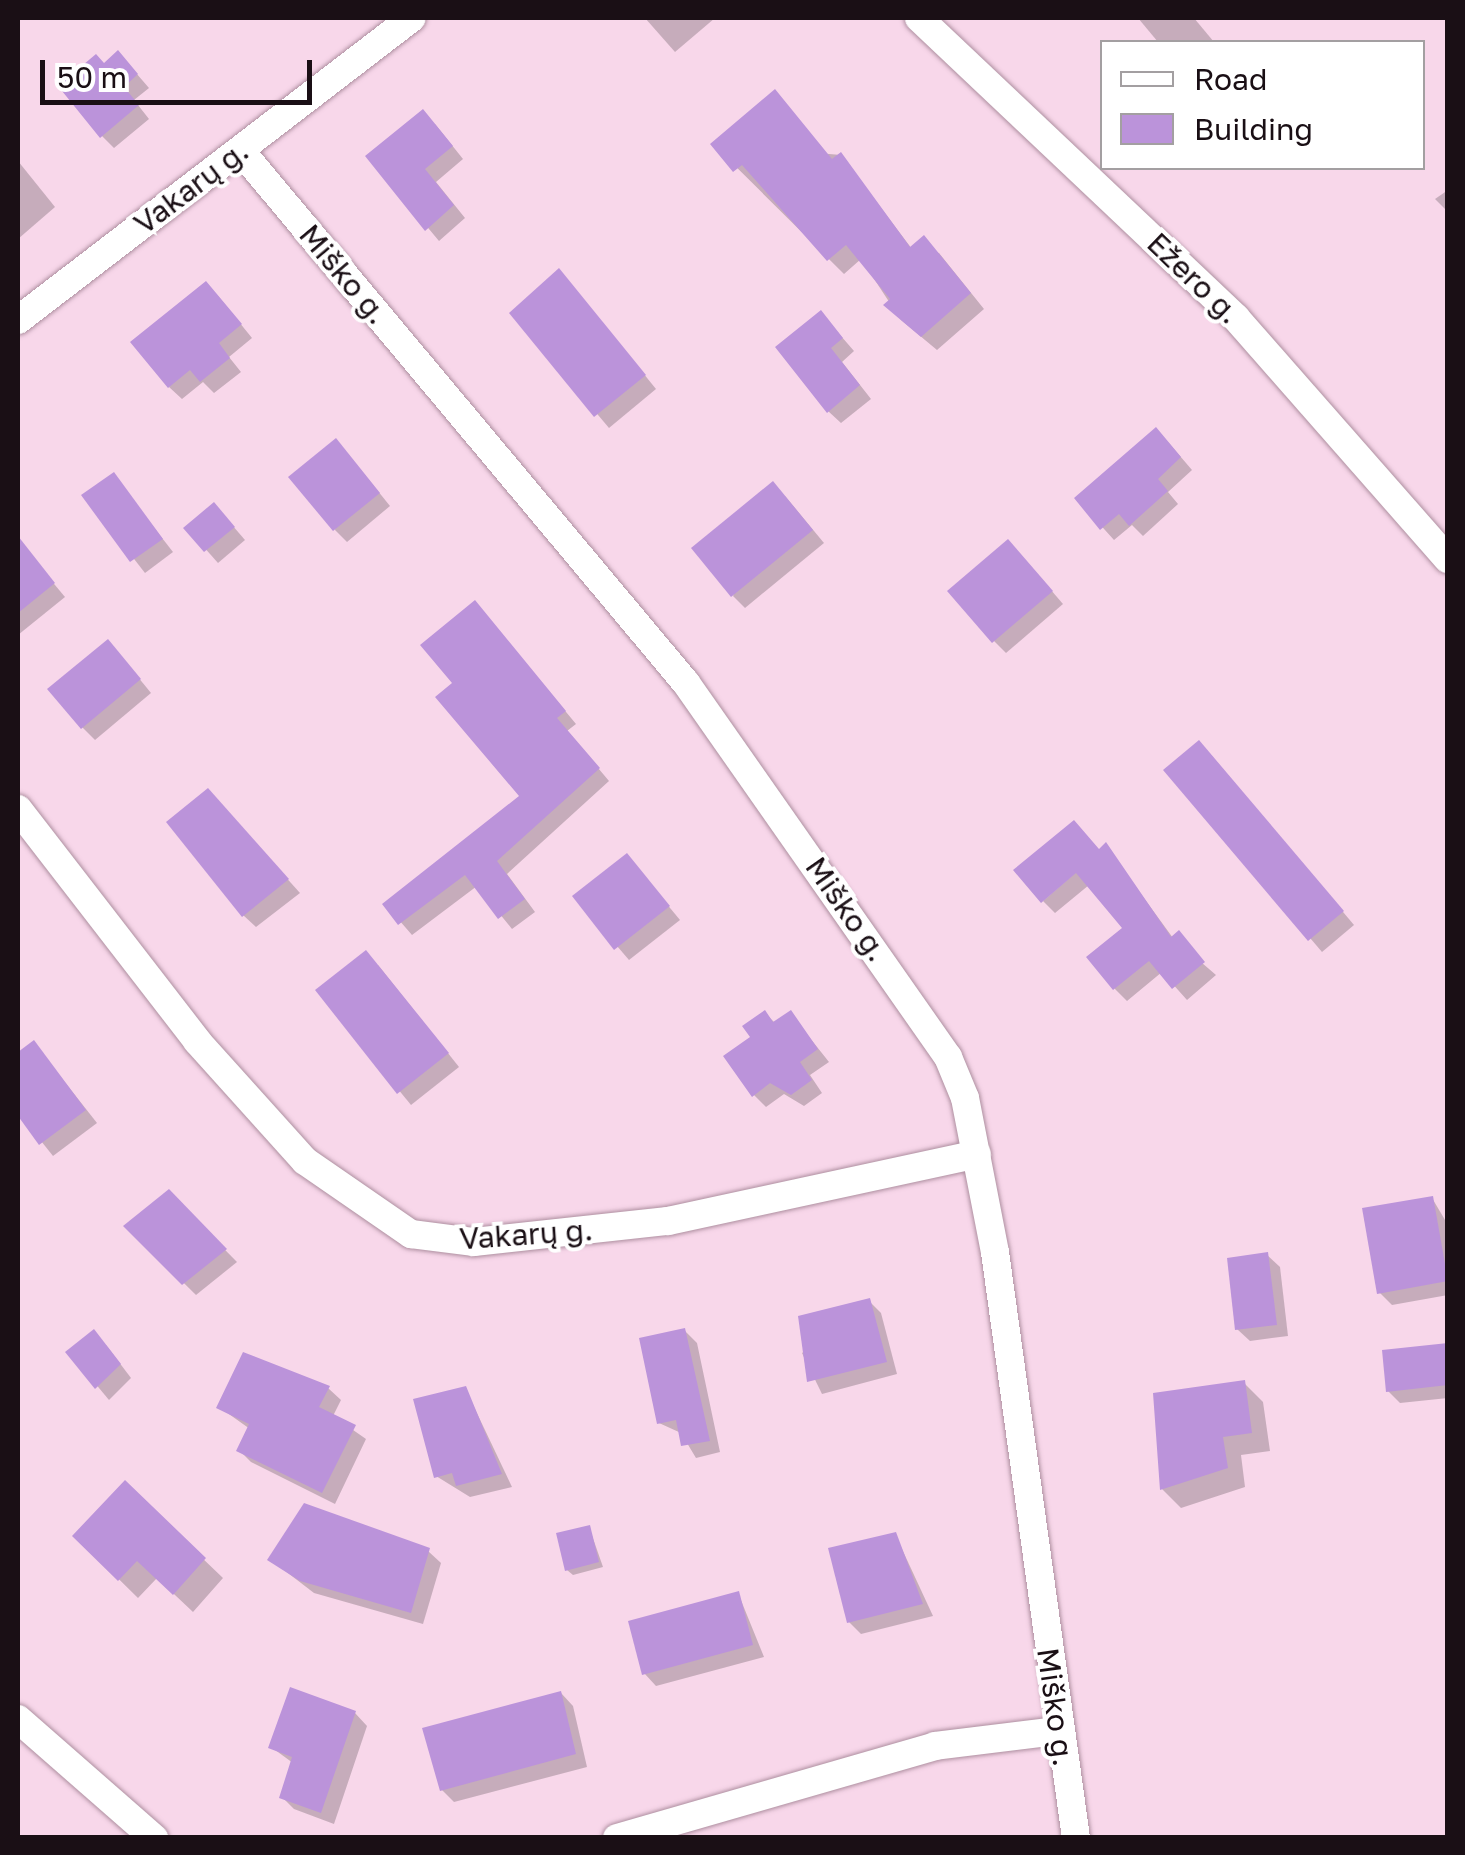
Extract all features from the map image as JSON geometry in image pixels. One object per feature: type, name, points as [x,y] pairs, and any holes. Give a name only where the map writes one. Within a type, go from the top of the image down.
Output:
[{"type":"street","name":"Vakarų g.","points":[[18,320],[412,18]]},
{"type":"street","name":"Ežero g.","points":[[919,18],[1236,318],[1448,559]]},
{"type":"street","name":"Miško g.","points":[[240,150],[686,683],[948,1058],[977,1154],[1076,1838]]},
{"type":"street","name":"Vakarų g.","points":[[18,809],[197,1041],[305,1161],[411,1234],[474,1242],[668,1221],[977,1154]]},
{"type":"street","points":[[18,1719],[154,1838]]},
{"type":"street","points":[[617,1838],[935,1746],[1058,1730]]},
{"type":"building","points":[[118,50],[138,74],[124,87],[139,105],[100,138],[58,86],[96,54],[104,63]]},
{"type":"building","points":[[775,89],[832,159],[841,152],[910,247],[924,235],[971,293],[921,337],[883,305],[890,299],[846,245],[827,261],[742,165],[733,172],[710,144]]},
{"type":"building","points":[[423,109],[453,146],[425,169],[454,205],[425,231],[365,156]]},
{"type":"building","points":[[559,268],[646,375],[594,417],[509,313]]},
{"type":"building","points":[[206,281],[242,324],[219,343],[230,358],[200,382],[190,370],[168,388],[130,342]]},
{"type":"building","points":[[821,310],[843,338],[831,348],[860,385],[827,413],[775,347]]},
{"type":"building","points":[[1156,427],[1181,457],[1158,479],[1168,491],[1129,526],[1119,514],[1100,530],[1074,498]]},
{"type":"building","points":[[336,438],[380,493],[333,531],[288,477]]},
{"type":"building","points":[[114,472],[163,539],[130,562],[81,495]]},
{"type":"building","points":[[773,481],[813,530],[731,597],[691,548]]},
{"type":"building","points":[[214,502],[235,527],[204,552],[183,528]]},
{"type":"building","points":[[18,536],[55,583],[18,613]]},
{"type":"building","points":[[1008,539],[1053,591],[992,643],[947,591]]},
{"type":"building","points":[[475,600],[566,711],[557,718],[600,768],[497,861],[525,899],[498,919],[465,875],[398,925],[382,904],[519,796],[435,697],[452,683],[420,645]]},
{"type":"building","points":[[108,639],[141,679],[81,729],[47,689]]},
{"type":"building","points":[[1199,740],[1344,911],[1308,941],[1163,770]]},
{"type":"building","points":[[208,788],[289,879],[242,917],[166,822]]},
{"type":"building","points":[[1074,820],[1099,849],[1106,842],[1171,937],[1179,930],[1205,962],[1172,989],[1149,961],[1113,990],[1086,957],[1122,928],[1076,873],[1041,903],[1013,870]]},
{"type":"building","points":[[627,853],[670,906],[614,950],[572,896]]},
{"type":"building","points":[[366,950],[449,1053],[397,1094],[315,990]]},
{"type":"building","points":[[765,1010],[773,1022],[791,1010],[818,1049],[800,1062],[812,1080],[791,1095],[770,1083],[752,1097],[723,1056],[750,1037],[742,1026]]},
{"type":"building","points":[[34,1040],[86,1110],[39,1145],[18,1116],[18,1052]]},
{"type":"building","points":[[169,1189],[227,1249],[182,1285],[123,1226]]},
{"type":"building","points":[[1433,1196],[1448,1281],[1377,1294],[1362,1208]]},
{"type":"building","points":[[1268,1252],[1277,1325],[1235,1330],[1227,1258]]},
{"type":"building","points":[[870,1298],[887,1362],[807,1382],[798,1316]]},
{"type":"building","points":[[685,1328],[710,1441],[681,1446],[676,1420],[657,1424],[639,1338]]},
{"type":"building","points":[[94,1329],[121,1364],[95,1389],[65,1352]]},
{"type":"building","points":[[1448,1343],[1448,1385],[1386,1392],[1382,1350]]},
{"type":"building","points":[[243,1352],[330,1386],[319,1407],[356,1425],[322,1493],[236,1451],[249,1424],[216,1408]]},
{"type":"building","points":[[1245,1380],[1252,1433],[1223,1437],[1228,1468],[1160,1490],[1153,1393]]},
{"type":"building","points":[[466,1386],[502,1474],[456,1486],[452,1473],[434,1478],[413,1399]]},
{"type":"building","points":[[125,1480],[206,1558],[173,1595],[137,1561],[118,1581],[72,1536]]},
{"type":"building","points":[[304,1503],[430,1548],[411,1613],[300,1581],[267,1560]]},
{"type":"building","points":[[590,1525],[599,1562],[565,1571],[556,1533]]},
{"type":"building","points":[[896,1532],[923,1604],[847,1623],[828,1548]]},
{"type":"building","points":[[739,1591],[753,1645],[642,1675],[628,1621]]},
{"type":"building","points":[[290,1687],[356,1711],[321,1813],[279,1798],[292,1757],[268,1748]]},
{"type":"building","points":[[561,1691],[576,1754],[440,1791],[422,1728]]}]
